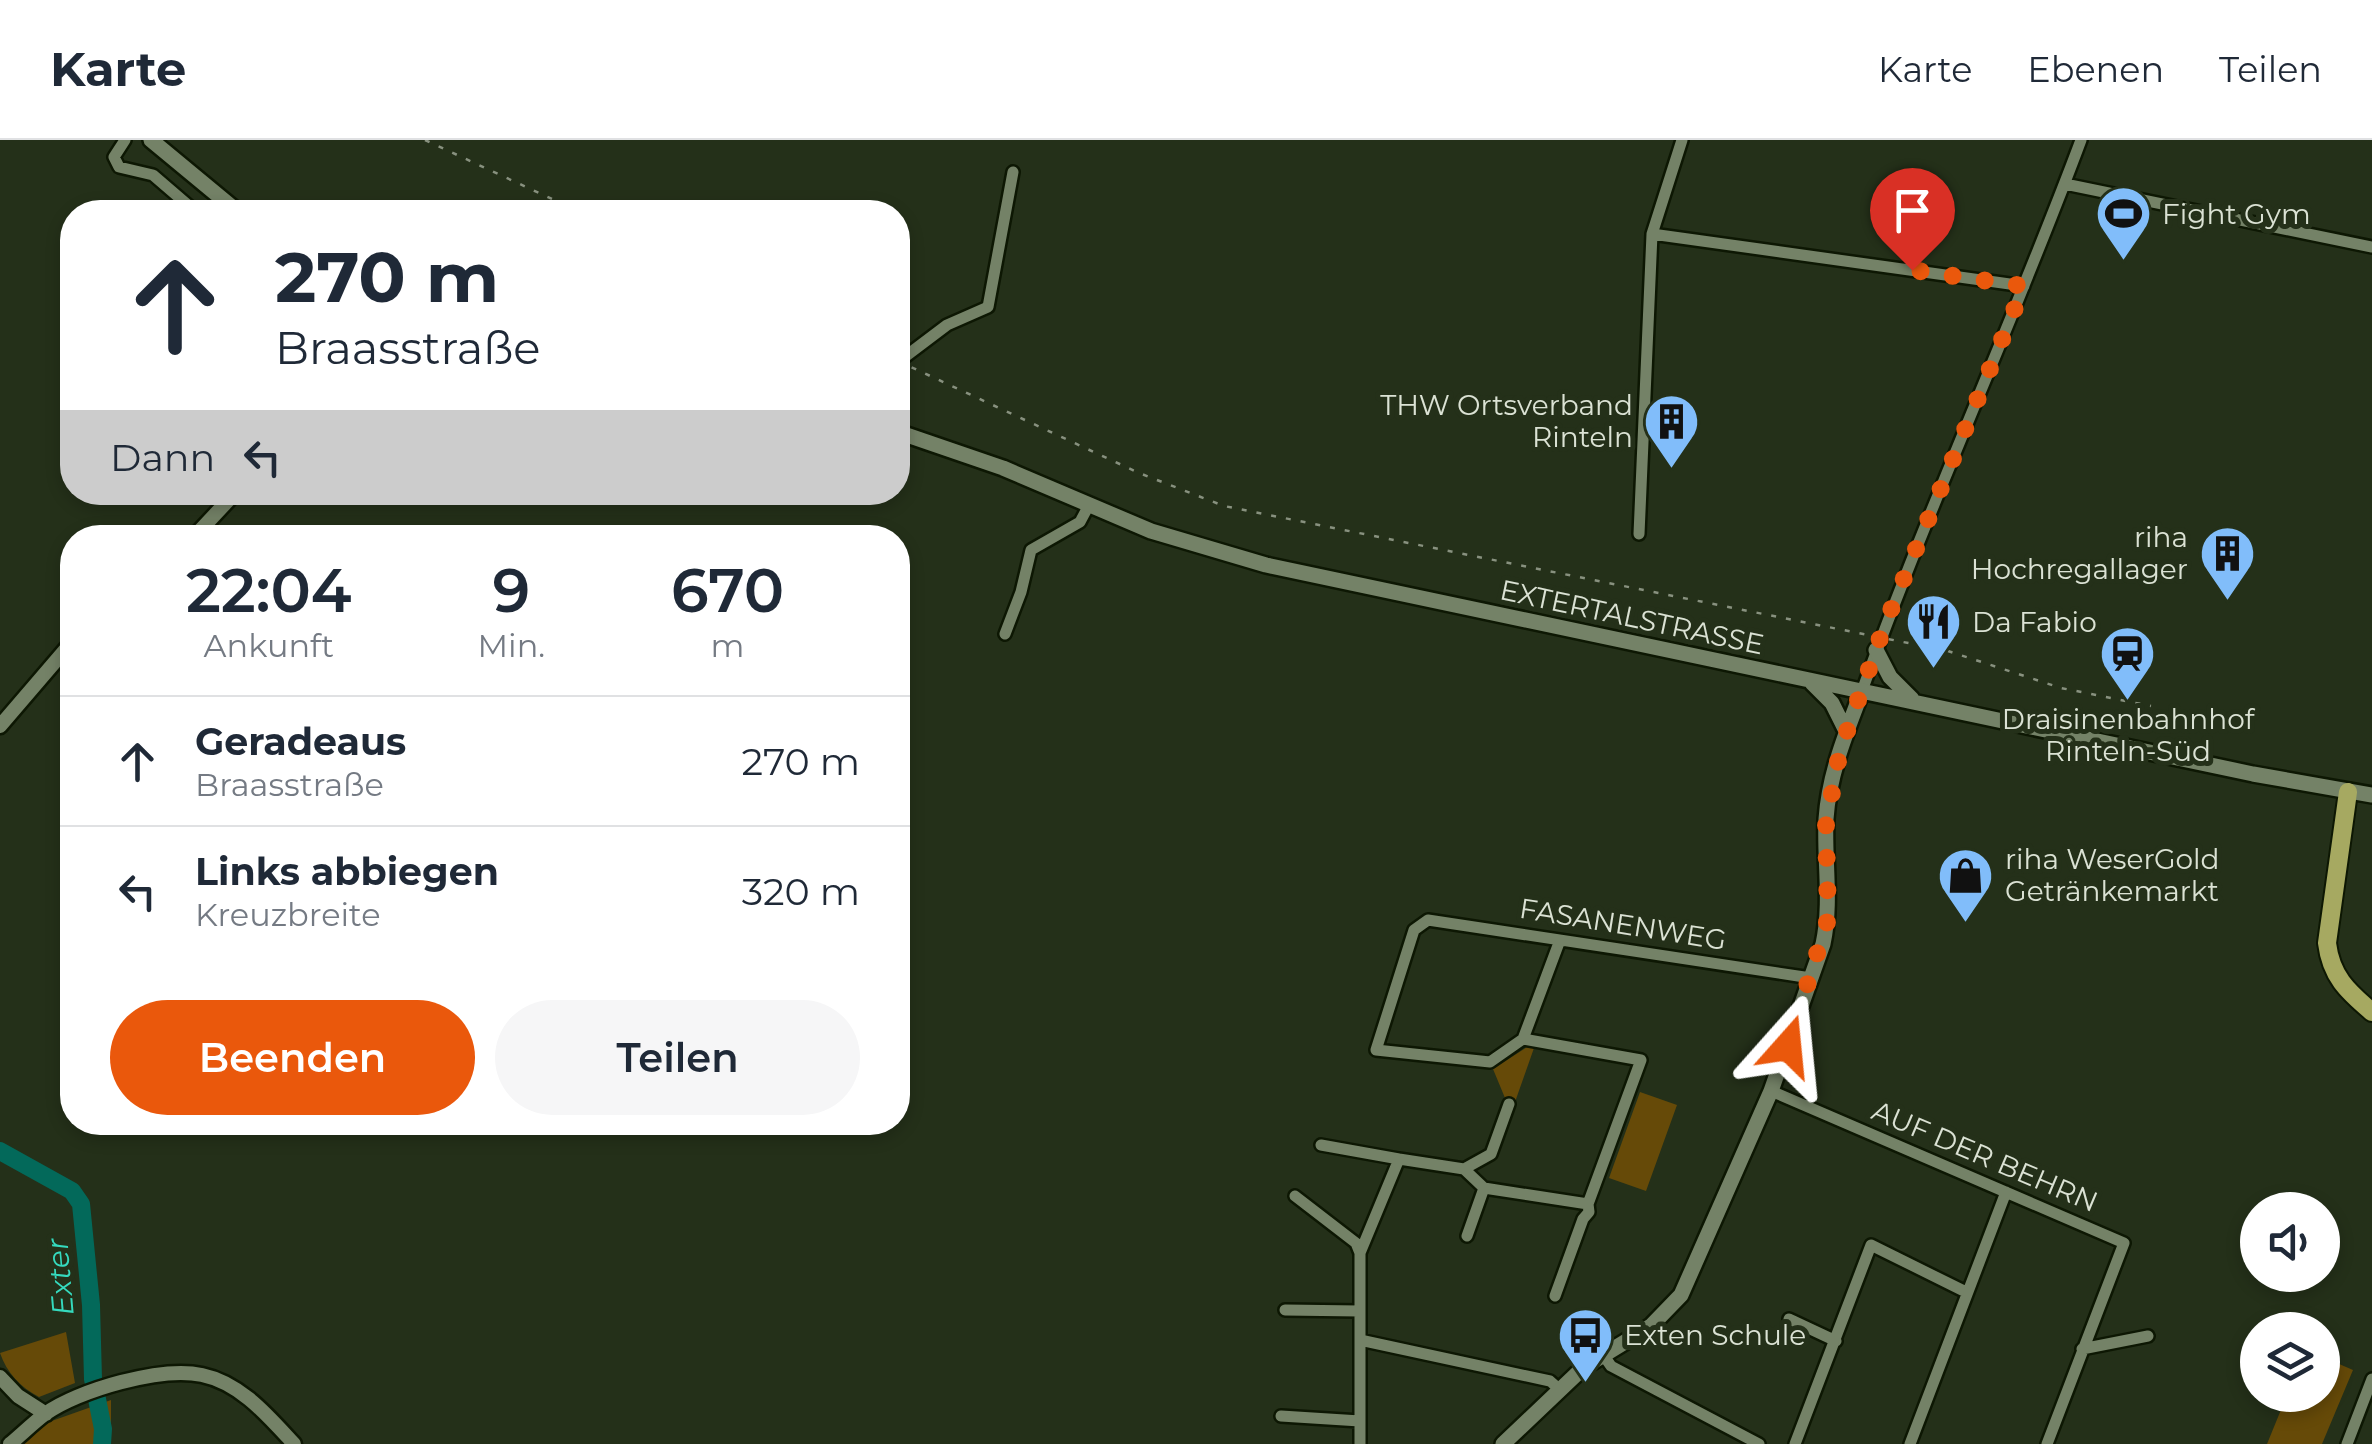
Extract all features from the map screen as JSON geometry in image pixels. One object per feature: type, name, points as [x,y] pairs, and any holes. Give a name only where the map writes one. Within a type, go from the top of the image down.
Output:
[{"type":"main road","points":[[150,140],[223,200]]},
{"type":"main road","name":"EXTERTALSTRASSE","points":[[910,436],[974,456],[1152,531],[1266,565],[1809,681],[2372,794]]},
{"type":"main road","points":[[1876,650],[1890,677],[1915,702]]},
{"type":"main road","points":[[1809,681],[1832,703],[1846,731]]},
{"type":"main road","points":[[1503,1444],[1584,1368],[1651,1326],[1681,1295],[1772,1091],[1811,978],[1828,919],[1828,799],[1846,731],[1862,691]]},
{"type":"main road","points":[[2348,792],[2327,943],[2339,982],[2370,1009]]},
{"type":"street","points":[[125,140],[114,158],[119,167],[153,175],[182,200]]},
{"type":"street","points":[[1639,534],[1652,234],[1682,140]]},
{"type":"street","points":[[1862,691],[2081,140]]},
{"type":"street","points":[[910,353],[946,326],[988,307],[1013,172]]},
{"type":"street","points":[[2064,184],[2372,247]]},
{"type":"street","points":[[1652,234],[2024,286]]},
{"type":"street","points":[[205,525],[224,505]]},
{"type":"street","points":[[1005,634],[1022,592],[1031,550],[1080,522],[1089,505]]},
{"type":"street","points":[[0,726],[60,656]]},
{"type":"street","name":"FASANENWEG","points":[[1523,1040],[1490,1062],[1376,1050],[1414,930],[1428,920],[1811,978]]},
{"type":"street","points":[[1555,1296],[1583,1218],[1589,1212],[1588,1204],[1641,1060],[1523,1040],[1560,940]]},
{"type":"street","name":"AUF DER BEHRN","points":[[1772,1091],[2124,1243],[2082,1350]]},
{"type":"street","points":[[1464,1169],[1491,1154],[1509,1104]]},
{"type":"street","points":[[1321,1145],[1464,1169],[1484,1188],[1588,1204]]},
{"type":"street","points":[[1360,1253],[1399,1159]]},
{"type":"street","points":[[1467,1236],[1484,1188]]},
{"type":"street","points":[[1910,1444],[2006,1192]]},
{"type":"street","points":[[1296,1196],[1356,1242],[1360,1253],[1360,1444]]},
{"type":"street","points":[[1795,1444],[1870,1245],[1966,1292]]},
{"type":"street","points":[[1285,1310],[1359,1311]]},
{"type":"street","points":[[1789,1319],[1836,1341]]},
{"type":"street","points":[[2047,1444],[2082,1350],[2148,1336]]},
{"type":"street","points":[[1360,1340],[1550,1381],[1559,1389]]},
{"type":"street","points":[[1604,1356],[1611,1366],[1759,1444]]},
{"type":"street","points":[[10,1444],[46,1414],[84,1396],[172,1374],[202,1375],[230,1386],[250,1400],[294,1444]]},
{"type":"street","points":[[0,1377],[18,1396],[46,1414]]},
{"type":"street","points":[[2347,1444],[2372,1379]]},
{"type":"street","points":[[1281,1416],[1360,1421]]},
{"type":"shaded area","points":[[1527,1047],[1534,1048],[1515,1102],[1505,1098],[1493,1069]]},
{"type":"shaded area","points":[[1640,1092],[1677,1105],[1646,1191],[1609,1178]]},
{"type":"shaded area","points":[[66,1332],[75,1383],[39,1397],[15,1379],[0,1353]]},
{"type":"shaded area","points":[[2340,1364],[2353,1370],[2340,1401]]},
{"type":"shaded area","points":[[111,1400],[111,1444],[20,1444],[46,1423]]},
{"type":"shaded area","points":[[2280,1412],[2335,1412],[2322,1444],[2267,1444]]},
{"type":"waterway","name":"Exter","points":[[0,1151],[72,1191],[81,1204],[91,1305],[93,1379],[103,1429],[102,1444]]},
{"type":"railway","points":[[425,140],[554,200]]},
{"type":"railway","points":[[910,367],[1139,473],[1224,506],[1948,651],[2061,688],[2151,706]]},
{"type":"place","name":"Fight Gym","points":[[2123,263]]},
{"type":"place","name":"THW Ortsverband Rinteln","points":[[1672,470]]},
{"type":"place","name":"riha Hochregallager","points":[[2227,602]]},
{"type":"place","name":"Da Fabio","points":[[1933,671]]},
{"type":"place","name":"Draisinenbahnhof Rinteln-Süd","points":[[2128,702]]},
{"type":"place","name":"riha WeserGold Getränkemarkt","points":[[1966,924]]},
{"type":"place","name":"Exten Schule","points":[[1585,1384]]},
{"type":"route","points":[[1788,1046],[1828,919],[1826,824],[1840,751],[1921,533],[2024,286],[1912,270]]}]
